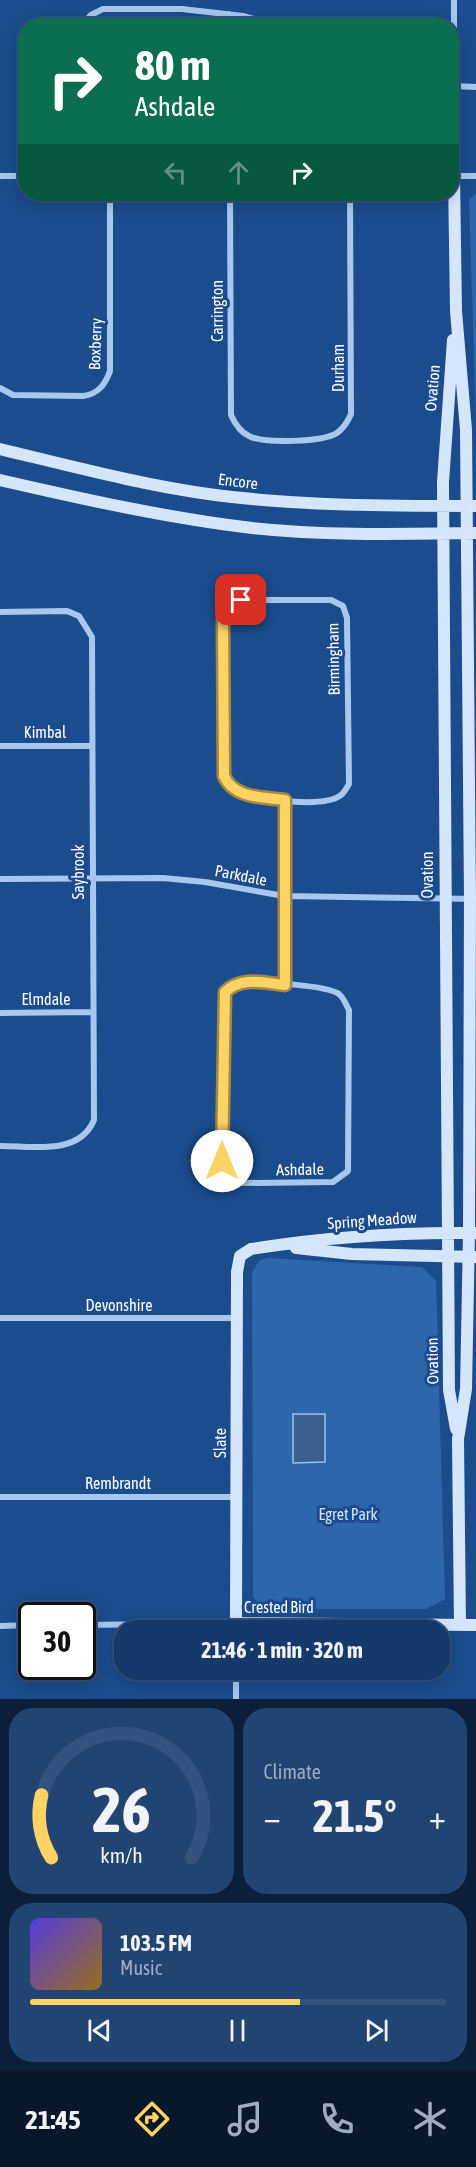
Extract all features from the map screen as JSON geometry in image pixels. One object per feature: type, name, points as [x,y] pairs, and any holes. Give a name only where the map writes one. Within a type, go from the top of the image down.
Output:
[{"type":"street","name":"Ovation","points":[[454,0],[454,18]]},
{"type":"street","points":[[88,18],[103,9],[182,9],[245,18]]},
{"type":"street","points":[[459,86],[476,87]]},
{"type":"street","points":[[0,176],[18,176]]},
{"type":"street","points":[[459,176],[476,176]]},
{"type":"street","name":"Boxberry","points":[[0,388],[13,395],[83,396],[94,393],[105,383],[110,371],[110,201]]},
{"type":"street","name":"Carrington","points":[[230,201],[231,410],[237,426]]},
{"type":"street","name":"Durham","points":[[237,426],[254,438],[320,439],[339,432],[348,421],[351,409],[350,201]]},
{"type":"street","name":"Ovation","points":[[454,201],[456,311],[471,506],[473,899],[472,1233],[466,1389],[458,1439],[460,1625]]},
{"type":"street","name":"Ovation","points":[[456,311],[447,395],[443,506],[449,1390],[458,1439]]},
{"type":"street","name":"Encore","points":[[0,449],[137,482],[214,495],[323,504],[471,506]]},
{"type":"street","points":[[0,480],[172,517],[253,528],[331,533],[471,533]]},
{"type":"street","name":"Birmingham","points":[[241,600],[331,600],[343,606],[347,618],[349,783],[342,795],[328,801],[285,800],[238,793],[231,788],[224,776],[223,620],[227,606],[241,600]]},
{"type":"street","name":"Saybrook","points":[[0,612],[67,611],[79,616],[92,637],[91,1012],[94,1120],[89,1132],[64,1146],[0,1146]]},
{"type":"street","name":"Kimbal","points":[[0,746],[91,746]]},
{"type":"street","points":[[285,800],[285,985]]},
{"type":"street","name":"Parkdale","points":[[0,879],[185,879],[284,897],[473,899]]},
{"type":"street","name":"Ashdale","points":[[246,982],[285,985],[327,990],[339,994],[349,1010],[348,1171],[333,1182],[243,1183],[233,1180],[222,1161],[225,992],[233,984],[246,982]]},
{"type":"street","name":"Elmdale","points":[[0,1013],[91,1012]]},
{"type":"street","name":"Spring Meadow","points":[[240,1256],[251,1249],[271,1245],[396,1233],[472,1233]]},
{"type":"street","name":"Spring Meadow","points":[[271,1245],[352,1254],[471,1257]]},
{"type":"street","name":"Slate","points":[[236,1620],[237,1272],[240,1256]]},
{"type":"street","name":"Devonshire","points":[[0,1318],[237,1318]]},
{"type":"street","name":"Rembrandt","points":[[0,1497],[236,1497]]},
{"type":"street","points":[[0,1626],[18,1625]]},
{"type":"street","name":"Crested Bird","points":[[96,1625],[114,1625]]},
{"type":"street","name":"Crested Bird","points":[[450,1625],[476,1625]]},
{"type":"street","points":[[236,1680],[236,1699]]},
{"type":"green space","points":[[476,193],[476,420],[469,200]]},
{"type":"green space","name":"Egret Park","points":[[267,1258],[422,1267],[436,1281],[445,1599],[426,1609],[264,1609],[253,1597],[252,1273],[259,1261]]},
{"type":"shaded area","points":[[293,1414],[325,1414],[325,1462],[293,1463]]},
{"type":"route","points":[[222,1161],[225,992],[233,984],[246,982],[285,985],[285,800],[238,793],[231,788],[224,776],[223,620],[227,606],[241,600]]}]
